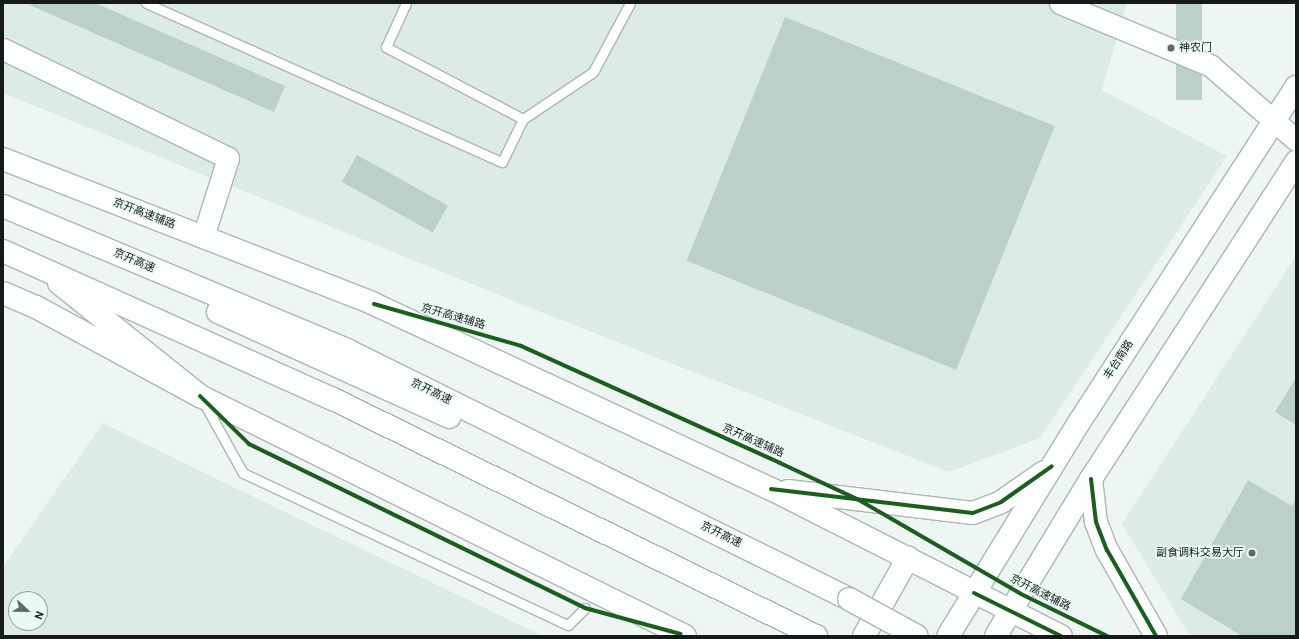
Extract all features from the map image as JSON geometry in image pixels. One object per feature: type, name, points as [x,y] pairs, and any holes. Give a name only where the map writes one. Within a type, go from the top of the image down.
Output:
[{"type":"main road","name":"丰台南路","points":[[948,636],[1052,466],[1296,87]]},
{"type":"main road","name":"京开高速辅路","points":[[3,160],[374,304],[771,489],[1054,634]]},
{"type":"main road","points":[[996,636],[1091,479],[1296,162]]},
{"type":"main road","name":"京开高速","points":[[3,206],[349,351],[849,598]]},
{"type":"main road","points":[[3,215],[849,598],[917,636]]},
{"type":"main road","points":[[3,251],[33,263],[333,399],[816,636]]},
{"type":"main road","points":[[33,263],[200,396]]},
{"type":"main road","points":[[3,293],[36,307],[200,396],[685,636]]},
{"type":"main road","points":[[771,489],[973,513],[1001,502],[1052,466]]},
{"type":"main road","points":[[1091,479],[1096,522],[1106,550],[1156,636]]},
{"type":"main road","points":[[864,636],[908,558]]},
{"type":"street","points":[[1060,3],[1211,66],[1296,140]]},
{"type":"street","points":[[3,49],[228,158],[203,237]]},
{"type":"lane","points":[[146,3],[502,162],[523,119],[593,72],[630,3]]},
{"type":"lane","points":[[406,3],[386,47],[523,119]]},
{"type":"lane","points":[[200,396],[243,473],[568,625],[585,608]]},
{"type":"shaded area","points":[[3,3],[1127,3],[1102,90],[1227,156],[1040,438],[949,472],[538,311],[3,93]]},
{"type":"shaded area","points":[[1296,256],[1296,636],[1190,636],[1122,524]]},
{"type":"shaded area","points":[[103,423],[543,636],[3,636],[3,567]]},
{"type":"building","points":[[25,3],[95,3],[285,86],[274,112]]},
{"type":"building","points":[[1176,3],[1202,3],[1202,100],[1176,100]]},
{"type":"building","points":[[785,17],[1055,126],[956,370],[686,261]]},
{"type":"building","points":[[357,155],[448,205],[433,233],[342,182]]},
{"type":"building","points":[[1296,378],[1296,425],[1275,412]]},
{"type":"building","name":"副食调料交易大厅","points":[[1248,480],[1292,506],[1296,498],[1296,636],[1242,636],[1181,599]]},
{"type":"cycle path","points":[[374,304],[521,346],[780,463],[859,500],[1021,594],[1107,636]]},
{"type":"cycle path","points":[[200,396],[249,444],[585,608],[681,634]]},
{"type":"cycle path","points":[[771,489],[973,513],[1001,502],[1052,466]]},
{"type":"cycle path","points":[[1091,479],[1096,522],[1107,550],[1156,636]]},
{"type":"cycle path","points":[[974,593],[1061,636]]},
{"type":"place","name":"神农门","points":[[1171,48]]},
{"type":"place","name":"副食调料交易大厅","points":[[1252,553]]}]
